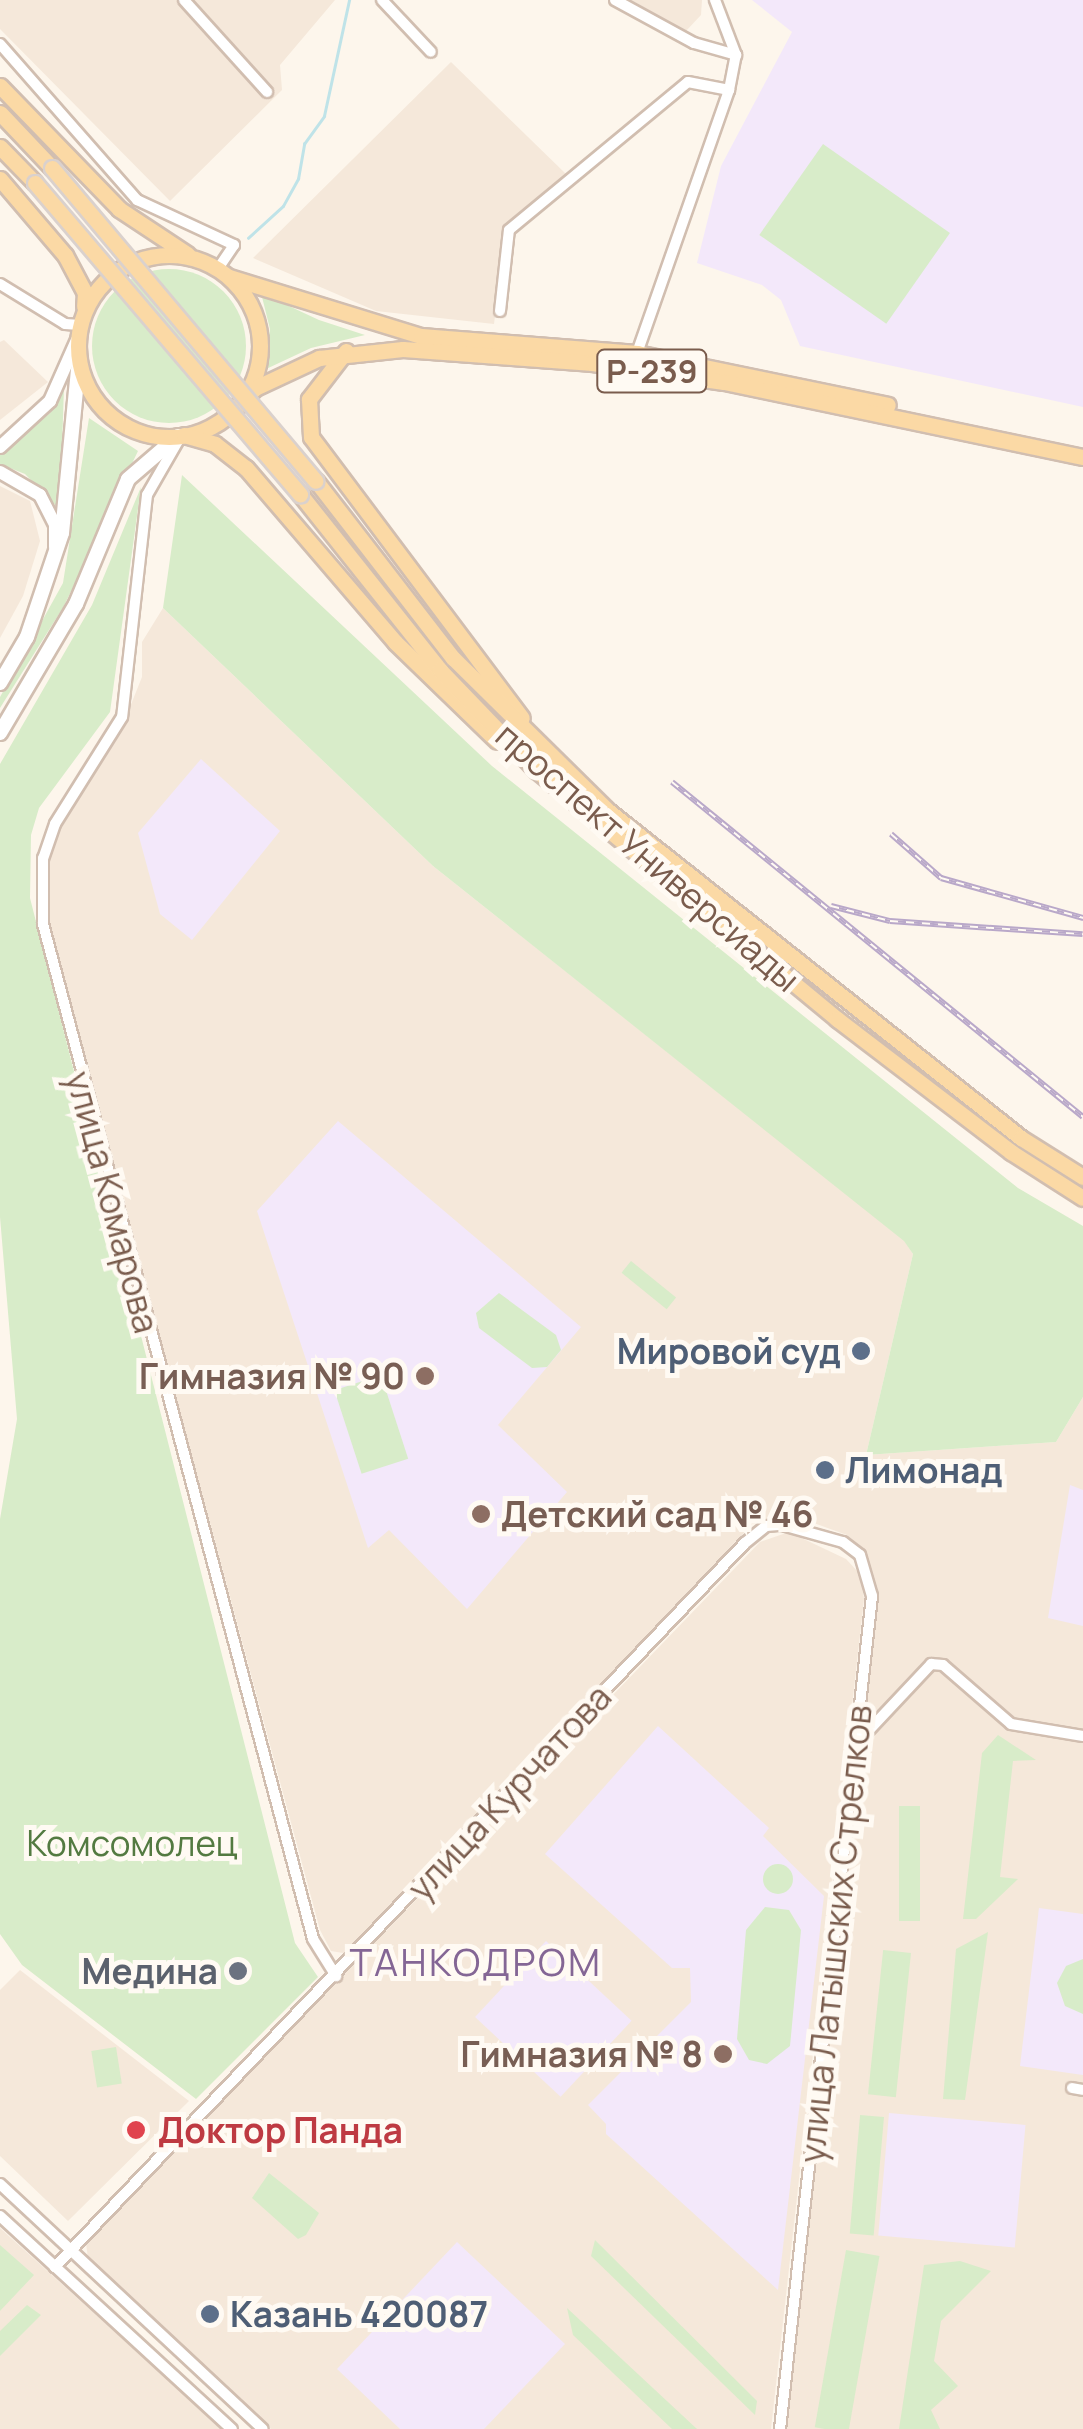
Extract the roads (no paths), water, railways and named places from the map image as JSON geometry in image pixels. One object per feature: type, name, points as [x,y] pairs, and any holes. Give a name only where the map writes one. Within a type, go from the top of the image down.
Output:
[{"type":"main road","name":"Р-239","points":[[0,86],[119,210],[224,273],[421,336],[637,353],[1083,447]]},
{"type":"main road","name":"проспект Универсиады","points":[[0,113],[52,168],[316,481],[453,658],[550,758],[866,1017],[1022,1138],[1083,1176]]},
{"type":"main road","name":"проспект Универсиады","points":[[0,147],[300,494],[440,670],[536,770],[838,1018],[1011,1152],[1083,1198]]},
{"type":"main road","points":[[0,179],[65,255],[85,293],[72,466],[54,567],[27,637],[0,683]]},
{"type":"main road","name":"Р-239","points":[[81,325],[107,278],[129,264],[155,256],[195,258]]},
{"type":"main road","points":[[224,273],[254,312],[260,340],[252,383],[232,412]]},
{"type":"main road","name":"Р-239","points":[[181,436],[232,412],[270,379],[346,350],[430,351],[644,370],[1083,457]]},
{"type":"main road","points":[[346,350],[309,399],[311,437],[550,758]]},
{"type":"main road","points":[[79,360],[87,386],[113,418],[137,431],[216,444],[246,468],[395,642],[476,725],[536,770]]},
{"type":"main road","points":[[2,723],[76,604],[126,482],[137,465],[181,436]]},
{"type":"street","points":[[184,0],[267,92]]},
{"type":"street","points":[[382,0],[431,52]]},
{"type":"street","points":[[615,0],[694,43],[736,55]]},
{"type":"street","points":[[637,353],[729,90],[736,55],[716,0]]},
{"type":"street","points":[[0,44],[137,200],[234,245],[224,273]]},
{"type":"street","points":[[500,311],[509,230],[688,82],[729,90]]},
{"type":"street","points":[[0,284],[65,324],[81,325],[50,401],[0,447]]},
{"type":"street","name":"улица Комарова","points":[[181,436],[148,494],[130,688],[111,739],[55,824],[43,858],[43,924],[313,1939],[336,1976]]},
{"type":"street","points":[[0,472],[18,478],[48,506],[55,524],[54,567]]},
{"type":"street","points":[[126,482],[143,480],[148,494]]},
{"type":"street","name":"улица Латышских Стрелков","points":[[755,1533],[782,1525],[843,1542],[860,1555],[872,1596],[780,2429]]},
{"type":"street","name":"улица Курчатова","points":[[55,2267],[755,1533]]},
{"type":"street","points":[[855,1745],[931,1664],[942,1665],[1012,1724],[1083,1736]]},
{"type":"street","points":[[0,2184],[263,2429]]},
{"type":"street","points":[[0,2216],[232,2429]]},
{"type":"waterway","points":[[248,238],[283,206],[298,179],[304,144],[324,116],[349,0]]},
{"type":"railway","points":[[672,782],[1083,1117]]},
{"type":"railway","points":[[891,834],[941,878],[1083,918]]},
{"type":"railway","points":[[831,906],[890,921],[1083,934]]},
{"type":"place","name":"Мировой суд","points":[[861,1351]]},
{"type":"place","name":"Гимназия № 90","points":[[425,1376]]},
{"type":"place","name":"Лимонад","points":[[825,1470]]},
{"type":"place","name":"Детский сад № 46","points":[[481,1514]]},
{"type":"place","name":"Медина","points":[[238,1971]]},
{"type":"place","name":"Гимназия № 8","points":[[723,2054]]},
{"type":"place","name":"Доктор Панда","points":[[136,2130]]},
{"type":"place","name":"Казань 420087","points":[[210,2314]]},
{"type":"district","name":"ТАНКОДРОМ","points":[[476,1962]]},
{"type":"park label","name":"Комсомолец","points":[[132,1843]]}]
